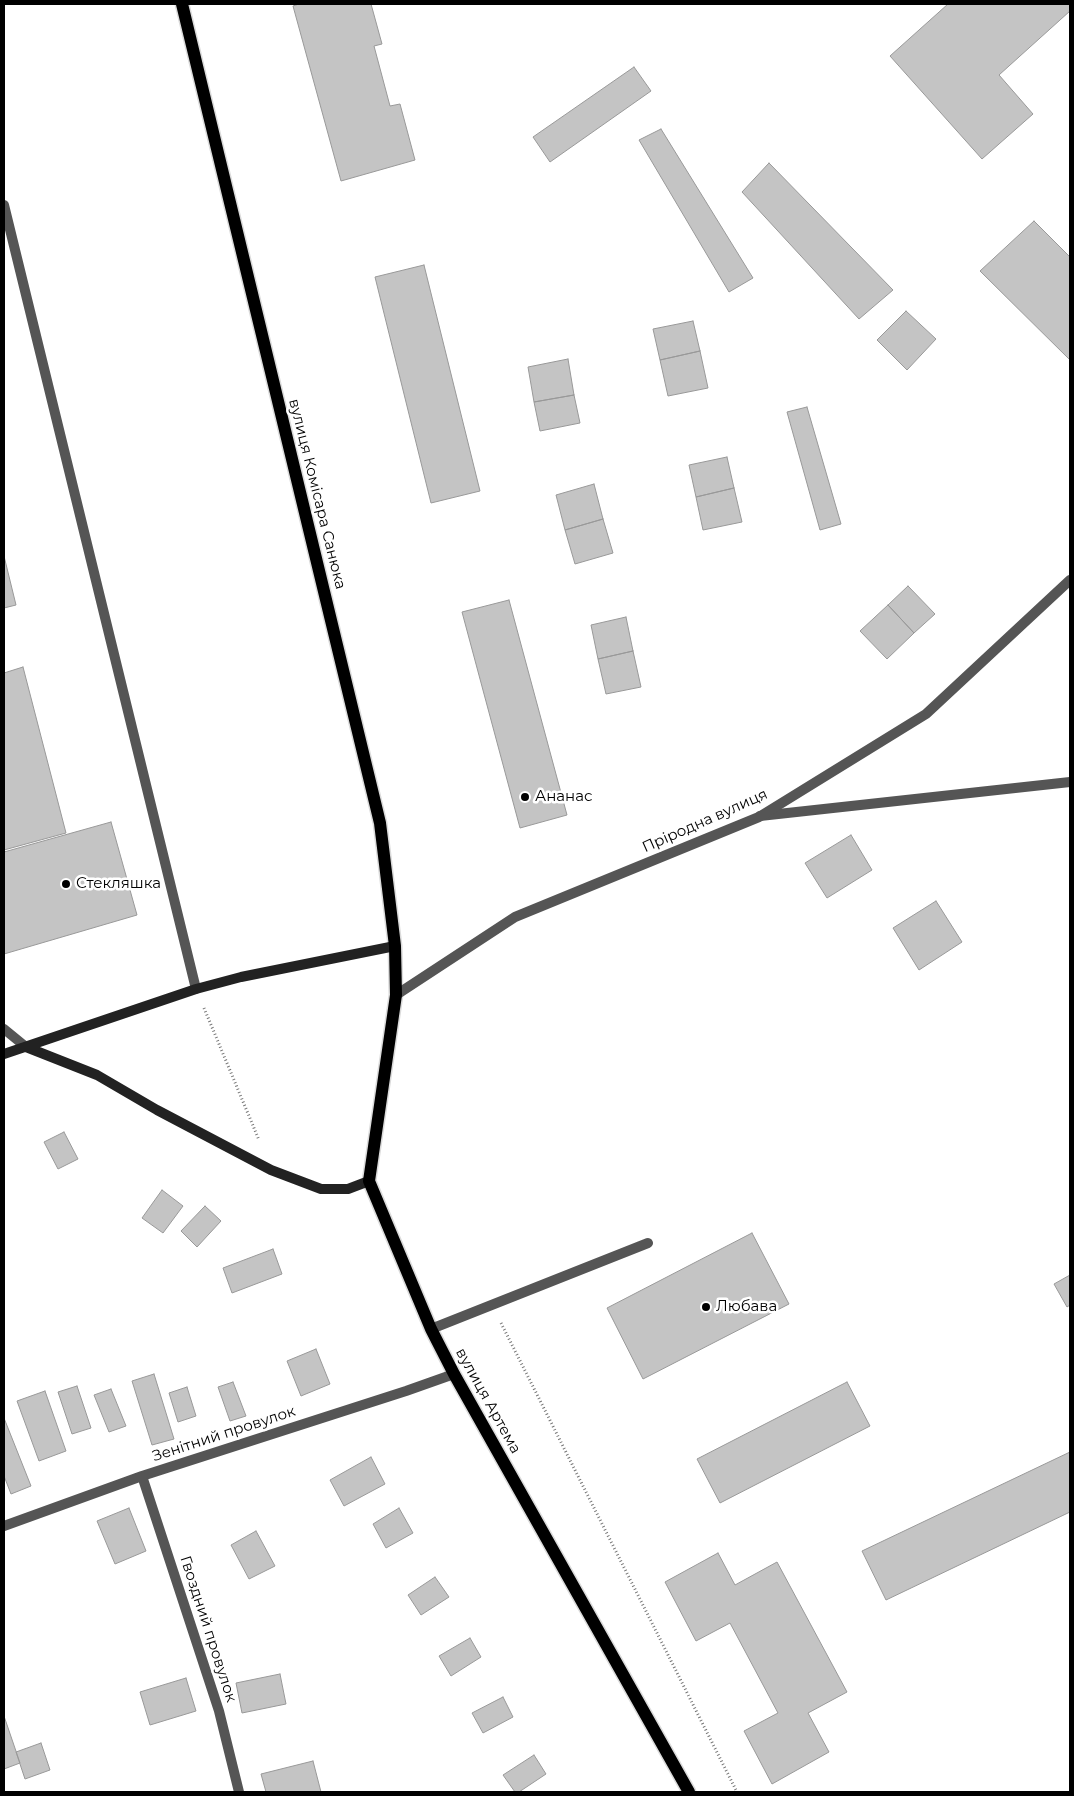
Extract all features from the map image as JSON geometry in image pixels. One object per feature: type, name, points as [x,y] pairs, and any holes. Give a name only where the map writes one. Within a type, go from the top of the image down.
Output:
[{"type":"main road","name":"вулиця Комісара Санюка","points":[[182,4],[380,823],[395,946],[396,995]]},
{"type":"main road","points":[[370,1181],[396,995]]},
{"type":"main road","name":"вулиця Артема","points":[[370,1181],[431,1329],[454,1374],[689,1792]]},
{"type":"street","points":[[4,205],[196,988]]},
{"type":"street","name":"Пріродна вулиця","points":[[396,995],[515,917],[759,816],[926,714],[1070,580]]},
{"type":"street","points":[[759,816],[1070,782]]},
{"type":"street","points":[[4,1054],[196,988],[395,946]]},
{"type":"street","points":[[4,1029],[26,1047],[97,1075],[157,1110],[271,1170],[321,1189],[348,1189],[370,1181]]},
{"type":"street","points":[[431,1329],[648,1243]]},
{"type":"street","name":"Зенітний провулок","points":[[4,1526],[142,1476],[454,1374]]},
{"type":"street","name":"Гвоздний провулок","points":[[142,1476],[219,1711],[239,1792]]},
{"type":"path","points":[[196,988],[271,1170]]},
{"type":"path","points":[[492,1305],[737,1792]]},
{"type":"building","points":[[299,4],[371,4],[382,44],[374,46],[390,106],[400,104],[415,160],[341,181],[293,6]]},
{"type":"building","points":[[948,4],[1070,4],[1070,11],[999,75],[1033,114],[982,159],[890,56]]},
{"type":"building","points":[[634,67],[651,91],[550,162],[533,137]]},
{"type":"building","points":[[661,129],[753,278],[729,292],[639,140]]},
{"type":"building","points":[[769,163],[893,290],[859,319],[742,192]]},
{"type":"building","points":[[1034,221],[1070,257],[1070,360],[980,271]]},
{"type":"building","points":[[424,265],[480,491],[431,503],[375,277]]},
{"type":"building","points":[[906,311],[936,339],[907,370],[877,340]]},
{"type":"building","points":[[693,321],[700,351],[660,360],[653,329]]},
{"type":"building","points":[[700,351],[708,388],[668,396],[660,360]]},
{"type":"building","points":[[568,359],[574,395],[534,402],[528,367]]},
{"type":"building","points":[[574,395],[580,423],[540,431],[534,402]]},
{"type":"building","points":[[807,407],[841,524],[820,530],[787,412]]},
{"type":"building","points":[[727,457],[734,488],[696,497],[689,465]]},
{"type":"building","points":[[594,484],[603,519],[565,530],[556,495]]},
{"type":"building","points":[[734,488],[742,522],[703,530],[696,497]]},
{"type":"building","points":[[603,519],[613,553],[575,564],[565,530]]},
{"type":"building","points":[[4,556],[16,605],[4,608]]},
{"type":"building","points":[[908,586],[935,614],[914,633],[888,605]]},
{"type":"building","points":[[509,600],[567,815],[520,828],[462,612]]},
{"type":"building","points":[[888,605],[914,633],[887,659],[860,631]]},
{"type":"building","points":[[626,617],[633,651],[598,659],[591,625]]},
{"type":"building","points":[[633,651],[641,687],[606,694],[598,659]]},
{"type":"building","points":[[23,667],[66,833],[4,850],[4,673]]},
{"type":"building","name":"Стекляшка","points":[[111,822],[137,915],[4,954],[4,852]]},
{"type":"building","points":[[851,835],[872,870],[827,898],[805,863]]},
{"type":"building","points":[[936,901],[962,942],[919,970],[893,928]]},
{"type":"building","points":[[64,1132],[78,1159],[58,1169],[44,1142]]},
{"type":"building","points":[[162,1190],[183,1206],[163,1233],[142,1218]]},
{"type":"building","points":[[205,1206],[221,1221],[197,1247],[181,1231]]},
{"type":"building","points":[[752,1233],[789,1304],[643,1379],[607,1308]]},
{"type":"building","points":[[273,1249],[282,1274],[232,1293],[223,1268]]},
{"type":"building","points":[[1070,1275],[1070,1305],[1067,1307],[1054,1284]]},
{"type":"building","points":[[316,1349],[330,1384],[301,1396],[287,1361]]},
{"type":"building","points":[[154,1374],[174,1439],[152,1445],[132,1381]]},
{"type":"building","points":[[233,1382],[246,1416],[230,1421],[218,1387]]},
{"type":"building","points":[[847,1382],[870,1426],[720,1503],[697,1459]]},
{"type":"building","points":[[77,1386],[91,1428],[72,1434],[58,1392]]},
{"type":"building","points":[[187,1387],[196,1416],[178,1422],[169,1393]]},
{"type":"building","points":[[111,1389],[126,1426],[109,1432],[94,1395]]},
{"type":"building","points":[[45,1391],[66,1451],[39,1461],[17,1401]]},
{"type":"building","points":[[4,1418],[31,1486],[11,1494],[4,1476]]},
{"type":"building","points":[[1070,1452],[1070,1512],[886,1600],[862,1551]]},
{"type":"building","points":[[371,1457],[385,1484],[344,1506],[330,1480]]},
{"type":"building","points":[[129,1508],[146,1551],[115,1564],[97,1521]]},
{"type":"building","points":[[399,1508],[413,1533],[386,1548],[373,1524]]},
{"type":"building","points":[[256,1531],[275,1566],[249,1579],[231,1545]]},
{"type":"building","points":[[718,1553],[735,1585],[777,1562],[847,1692],[808,1713],[829,1752],[772,1784],[744,1731],[778,1713],[730,1623],[696,1641],[665,1582]]},
{"type":"building","points":[[435,1577],[449,1597],[421,1615],[408,1595]]},
{"type":"building","points":[[470,1638],[481,1657],[451,1676],[439,1656]]},
{"type":"building","points":[[280,1674],[286,1704],[242,1713],[236,1683]]},
{"type":"building","points":[[186,1678],[196,1711],[150,1725],[140,1692]]},
{"type":"building","points":[[503,1697],[513,1717],[483,1733],[472,1713]]},
{"type":"building","points":[[4,1716],[20,1763],[4,1769]]},
{"type":"building","points":[[41,1743],[50,1770],[25,1779],[16,1752]]},
{"type":"building","points":[[534,1755],[546,1774],[519,1792],[515,1792],[503,1775]]},
{"type":"building","points":[[313,1761],[321,1792],[266,1792],[261,1774]]},
{"type":"place","name":"Ананас","points":[[525,797]]},
{"type":"place","name":"Стекляшка","points":[[66,884]]},
{"type":"place","name":"Любава","points":[[706,1307]]}]
